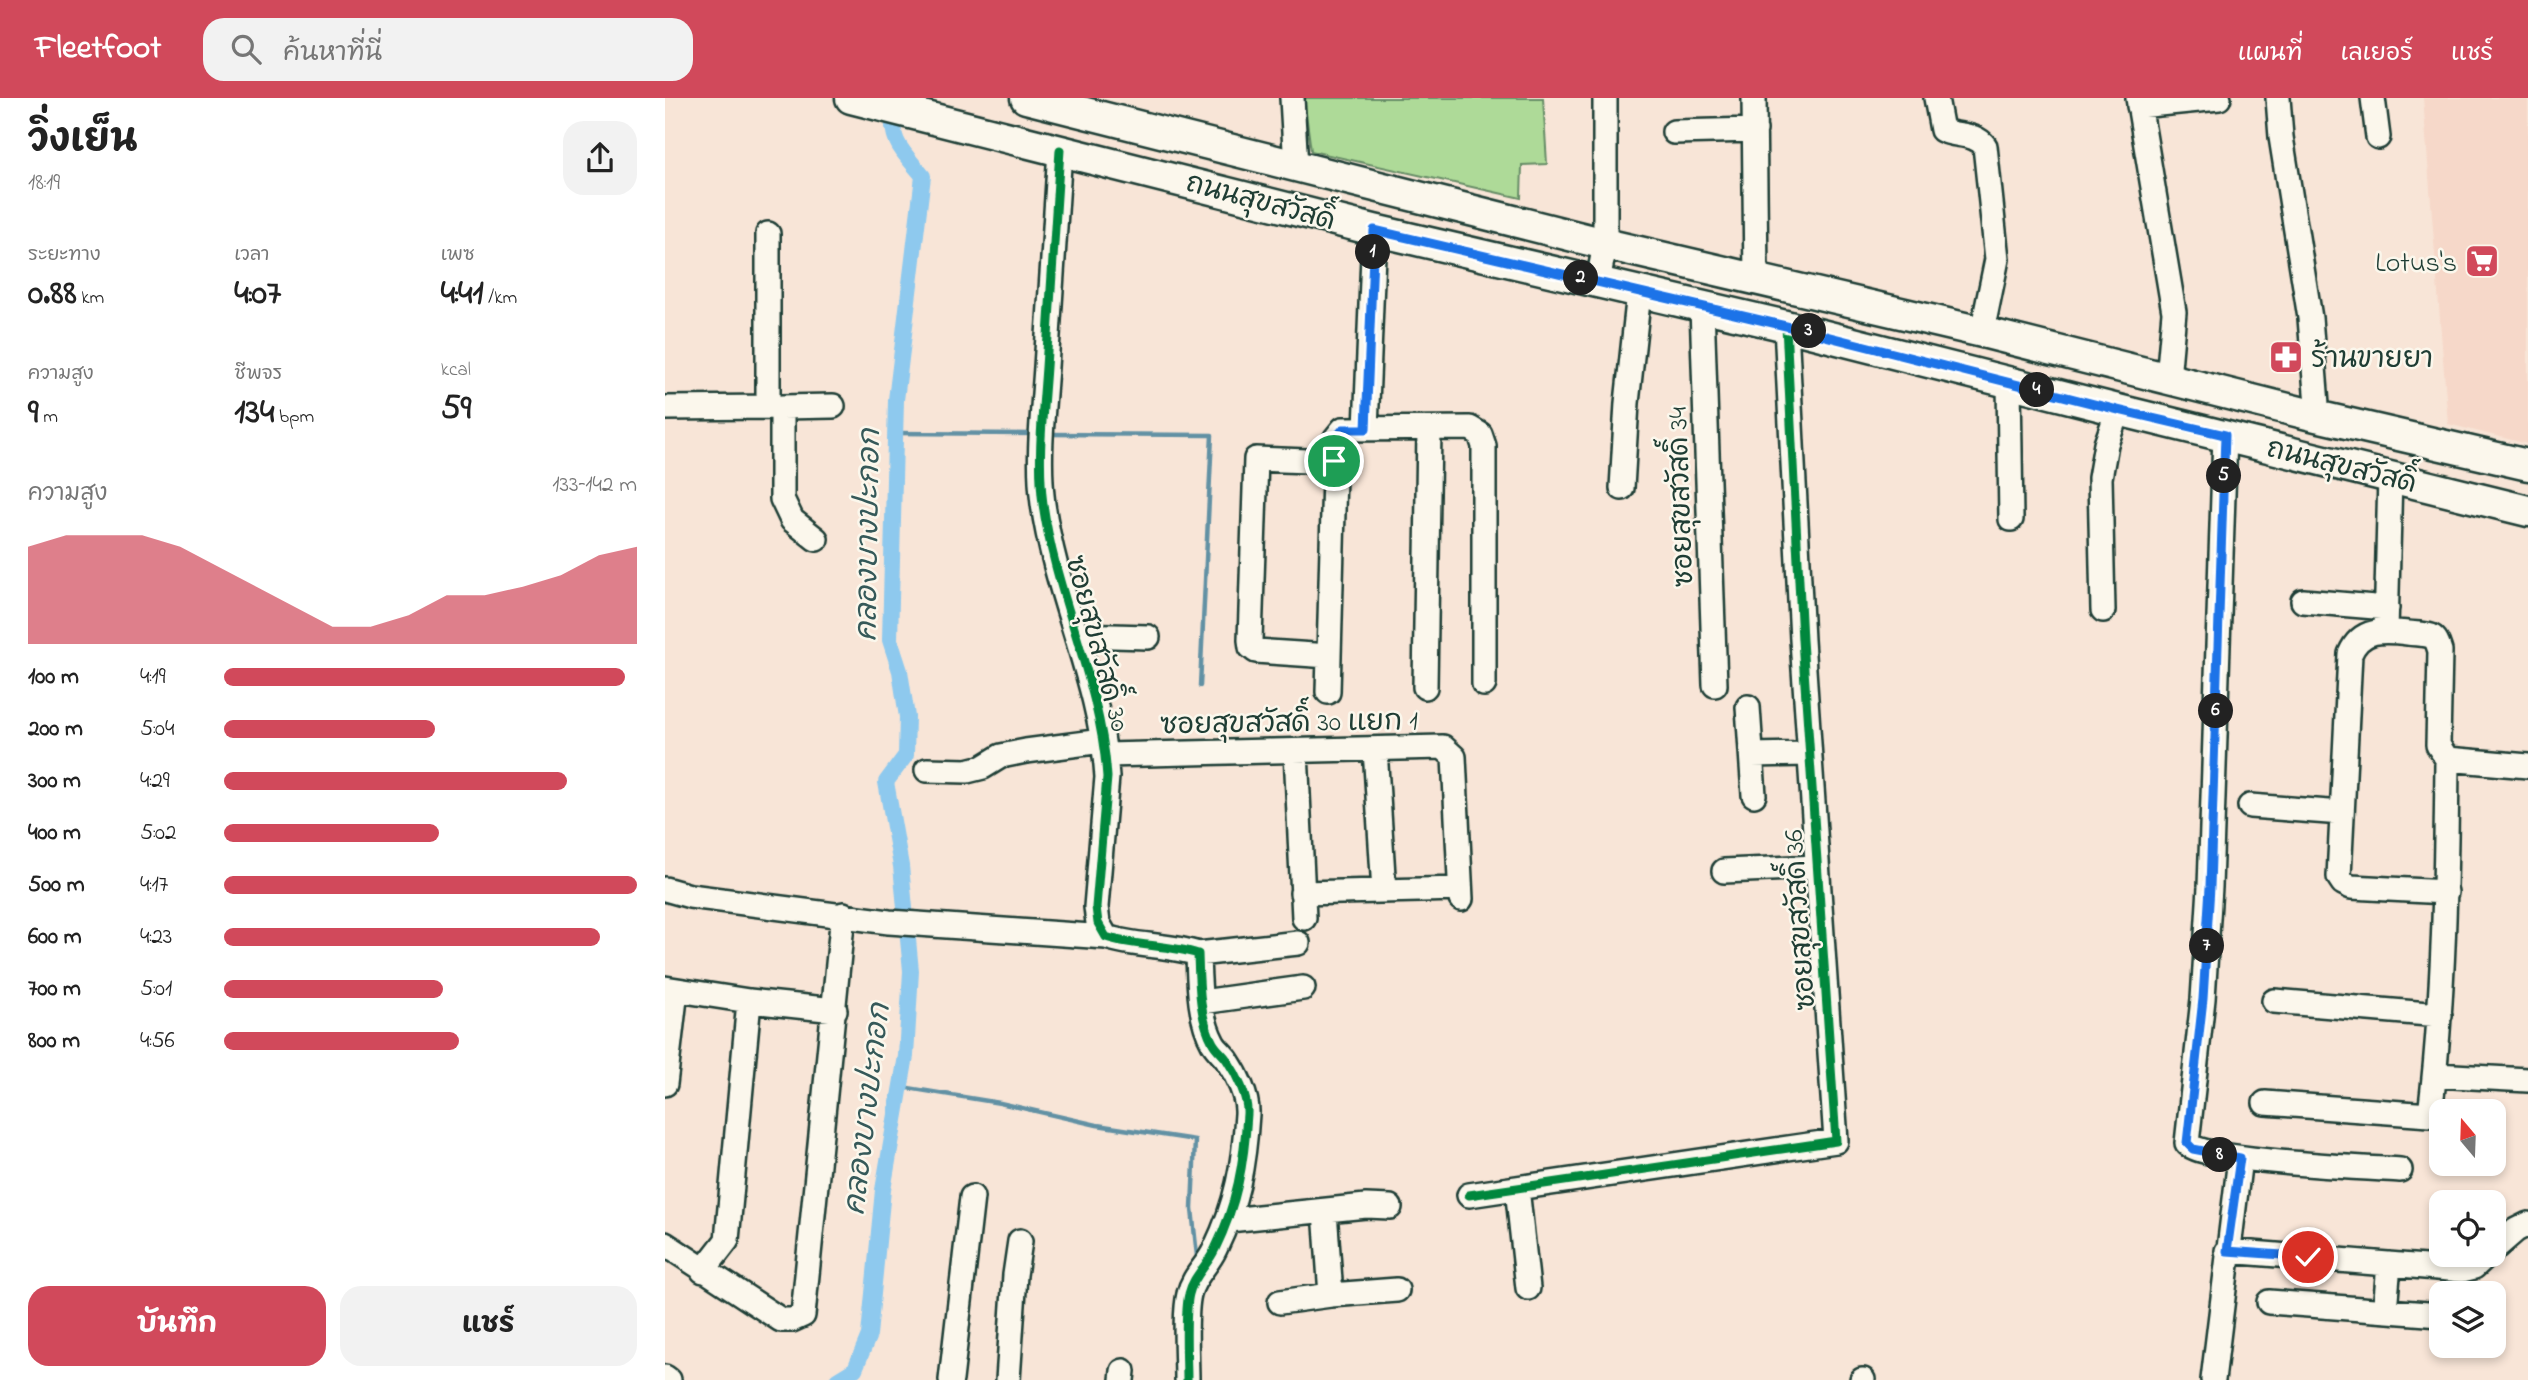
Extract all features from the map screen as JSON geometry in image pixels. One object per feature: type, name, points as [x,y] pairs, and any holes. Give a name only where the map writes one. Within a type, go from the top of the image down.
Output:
[{"type":"main road","name":"ถนนสุขสวัสดิ์","points":[[851,98],[1374,230],[1786,326],[2528,511]]},
{"type":"main road","name":"ถนนสุขสวัสดิ์","points":[[1027,98],[1605,244],[1982,332],[2318,417],[2528,465]]},
{"type":"street","points":[[1292,98],[1296,167]]},
{"type":"street","points":[[1598,282],[1605,244],[1605,98]]},
{"type":"street","points":[[1754,98],[1756,280]]},
{"type":"street","points":[[1936,98],[1941,130],[1972,136],[1980,139],[1985,146],[1997,259],[1982,332]]},
{"type":"street","points":[[2168,379],[2174,312],[2139,102],[2219,98]]},
{"type":"street","points":[[2278,98],[2281,137],[2310,318],[2318,417]]},
{"type":"street","points":[[2372,98],[2378,138]]},
{"type":"street","points":[[1674,132],[1755,130]]},
{"type":"street","name":"ซอยสุขสวัสดิ์ 30","points":[[1060,150],[1042,435],[1043,501],[1051,552],[1088,671],[1104,748],[1107,777],[1096,907],[1098,923],[1106,937]]},
{"type":"street","points":[[1366,429],[1374,230]]},
{"type":"street","points":[[768,234],[775,407],[782,499],[792,520],[816,539]]},
{"type":"street","points":[[1622,488],[1627,403],[1639,292]]},
{"type":"street","name":"ซอยสุขสวัสดิ์ 34","points":[[1702,307],[1715,685]]},
{"type":"street","name":"ซอยสุขสวัสดิ์ 36","points":[[1469,1195],[1836,1141],[1809,754],[1786,326]]},
{"type":"street","points":[[2009,383],[2011,519]]},
{"type":"street","points":[[665,408],[833,406]]},
{"type":"street","points":[[2103,610],[2100,478],[2106,444],[2118,410]]},
{"type":"street","points":[[1328,692],[1335,439],[1343,429],[1470,428],[1480,434],[1484,446],[1485,684]]},
{"type":"street","points":[[1425,687],[1429,430]]},
{"type":"street","points":[[2225,435],[2210,887],[2203,999],[2187,1143],[2193,1149],[2240,1158],[2399,1170]]},
{"type":"street","points":[[1329,656],[1256,651],[1251,647],[1257,458],[1334,461]]},
{"type":"street","points":[[2387,619],[2390,476]]},
{"type":"street","points":[[2265,1103],[2430,1115],[2440,1015],[2446,892],[2447,759],[2438,745],[2439,651],[2436,641],[2430,636],[2387,619],[2303,601]]},
{"type":"street","points":[[2387,619],[2355,643],[2350,654],[2339,877],[2351,887],[2446,892]]},
{"type":"street","points":[[1077,635],[1148,637]]},
{"type":"street","points":[[1748,706],[1754,795]]},
{"type":"street","name":"ซอยสุขสวัสดิ์ 30 แยก 1","points":[[927,771],[967,771],[983,767],[1001,756],[1026,751],[1104,748],[1296,752],[1443,747],[1454,757],[1460,894],[1384,891]]},
{"type":"street","points":[[1302,893],[1384,891],[1375,749]]},
{"type":"street","points":[[1296,752],[1304,918]]},
{"type":"street","points":[[1752,755],[1809,754]]},
{"type":"street","points":[[2447,759],[2528,766]]},
{"type":"street","points":[[2250,806],[2342,813]]},
{"type":"street","points":[[1724,871],[1817,867]]},
{"type":"street","points":[[665,889],[690,896],[889,922],[1106,937],[1124,943],[1178,948],[1198,954],[1298,943]]},
{"type":"street","points":[[665,1244],[781,1320],[792,1320],[803,1315],[843,914]]},
{"type":"street","points":[[1187,1380],[1188,1297],[1194,1279],[1209,1261],[1229,1220],[1240,1182],[1247,1111],[1244,1096],[1233,1071],[1214,1045],[1207,1026],[1202,1003],[1198,954]]},
{"type":"street","points":[[1202,1003],[1303,988]]},
{"type":"street","points":[[665,1084],[670,989],[835,1010]]},
{"type":"street","points":[[703,1271],[727,1240],[749,1001]]},
{"type":"street","points":[[2274,1001],[2440,1015]]},
{"type":"street","points":[[2435,1075],[2528,1080]]},
{"type":"street","points":[[2213,1380],[2240,1158]]},
{"type":"street","points":[[1517,1188],[1528,1289]]},
{"type":"street","points":[[951,1380],[972,1198]]},
{"type":"street","points":[[1229,1220],[1366,1206],[1390,1207]]},
{"type":"street","points":[[1325,1211],[1331,1295]]},
{"type":"street","points":[[2506,1239],[2528,1224]]},
{"type":"street","points":[[1008,1380],[1020,1241]]},
{"type":"street","points":[[2227,1251],[2462,1270],[2471,1267]]},
{"type":"street","points":[[2385,1310],[2389,1264]]},
{"type":"street","points":[[1280,1301],[1397,1290]]},
{"type":"street","points":[[2269,1301],[2429,1314]]},
{"type":"shaded area","name":"Lotus's","points":[[2423,98],[2528,98],[2528,444],[2448,424]]},
{"type":"green space","points":[[1304,98],[1543,98],[1547,164],[1522,165],[1521,198],[1311,151]]},
{"type":"waterway","name":"คลองบางปะกอก","points":[[837,1380],[855,1369],[869,1335],[883,1190],[906,1056],[911,971],[901,866],[886,782],[906,755],[907,717],[900,671],[890,640],[896,400],[923,176],[898,144],[893,128],[892,104]]},
{"type":"waterway","points":[[895,433],[1033,434]]},
{"type":"waterway","points":[[1048,434],[1212,435],[1200,686]]},
{"type":"waterway","points":[[902,1087],[1000,1103],[1097,1125],[1195,1140],[1192,1209],[1197,1256]]},
{"type":"cycle path","points":[[1060,150],[1041,436],[1041,487],[1049,539],[1088,674],[1103,742],[1107,777],[1096,907],[1098,923],[1106,937],[1198,954],[1201,1000],[1208,1033],[1238,1079],[1247,1107],[1244,1150],[1234,1200],[1223,1232],[1194,1282],[1187,1303],[1187,1380]]},
{"type":"cycle path","points":[[1469,1195],[1836,1141],[1802,640],[1786,326]]},
{"type":"place","name":"Lotus's","points":[[2482,261]]},
{"type":"place","name":"ร้านขายยา","points":[[2286,357]]},
{"type":"route","points":[[1334,461],[1335,439],[1343,429],[1366,429],[1374,230],[1786,326],[2225,435],[2210,887],[2203,999],[2187,1143],[2193,1149],[2240,1158],[2227,1251],[2308,1257]]}]
